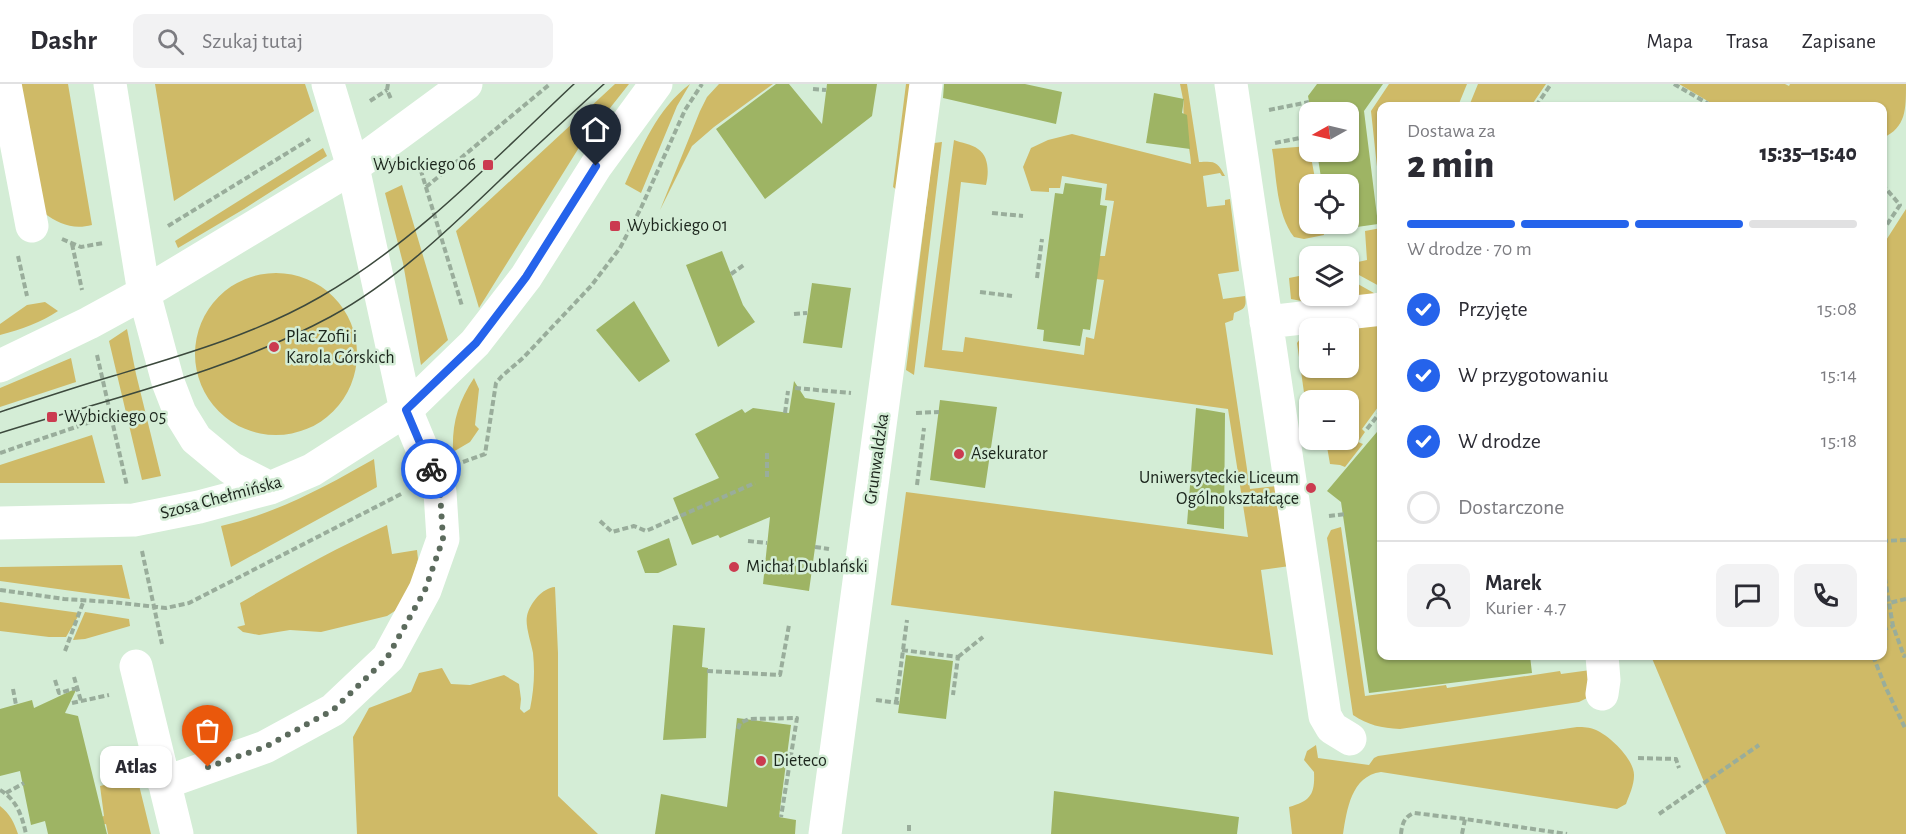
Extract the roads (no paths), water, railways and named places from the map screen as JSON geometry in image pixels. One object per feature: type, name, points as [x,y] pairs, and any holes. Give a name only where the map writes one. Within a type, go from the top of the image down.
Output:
[{"type":"street","points":[[5,84],[32,226]]},
{"type":"street","points":[[110,84],[144,293],[168,382],[180,413],[196,439],[231,468],[270,488]]},
{"type":"street","points":[[164,783],[265,747],[333,710],[387,658],[425,590],[443,539],[440,492],[406,410],[353,167],[327,84]]},
{"type":"street","points":[[0,366],[90,323],[144,293],[353,167],[466,84]]},
{"type":"street","name":"Szosa Chełmińska","points":[[0,523],[134,520],[199,507],[270,488],[312,470],[406,410],[476,343],[526,277],[596,166],[656,84]]},
{"type":"street","name":"Grunwaldzka","points":[[825,834],[926,84]]},
{"type":"street","points":[[1231,84],[1325,716],[1332,728],[1350,740]]},
{"type":"street","points":[[1266,322],[1377,310]]},
{"type":"street","points":[[150,657],[164,783],[177,834]]},
{"type":"street","points":[[1602,660],[1602,694]]},
{"type":"tram line","points":[[0,412],[245,333],[320,297],[389,251],[421,225],[484,170],[574,84]]},
{"type":"tram line","points":[[0,433],[210,369],[291,336],[330,317],[376,288],[420,254],[604,84]]},
{"type":"place","name":"Wybickiego 06","points":[[488,165]]},
{"type":"place","name":"Wybickiego 01","points":[[615,226]]},
{"type":"place","name":"Plac Zofii i Karola Górskich","points":[[274,347]]},
{"type":"place","name":"Wybickiego 05","points":[[52,417]]},
{"type":"place","name":"Asekurator","points":[[959,454]]},
{"type":"place","name":"Uniwersyteckie Liceum Ogólnokształcące","points":[[1311,488]]},
{"type":"place","name":"Michał Dublański","points":[[734,567]]},
{"type":"place","name":"Dieteco","points":[[761,761]]},
{"type":"place","name":"Atlas","points":[[208,767]]}]
